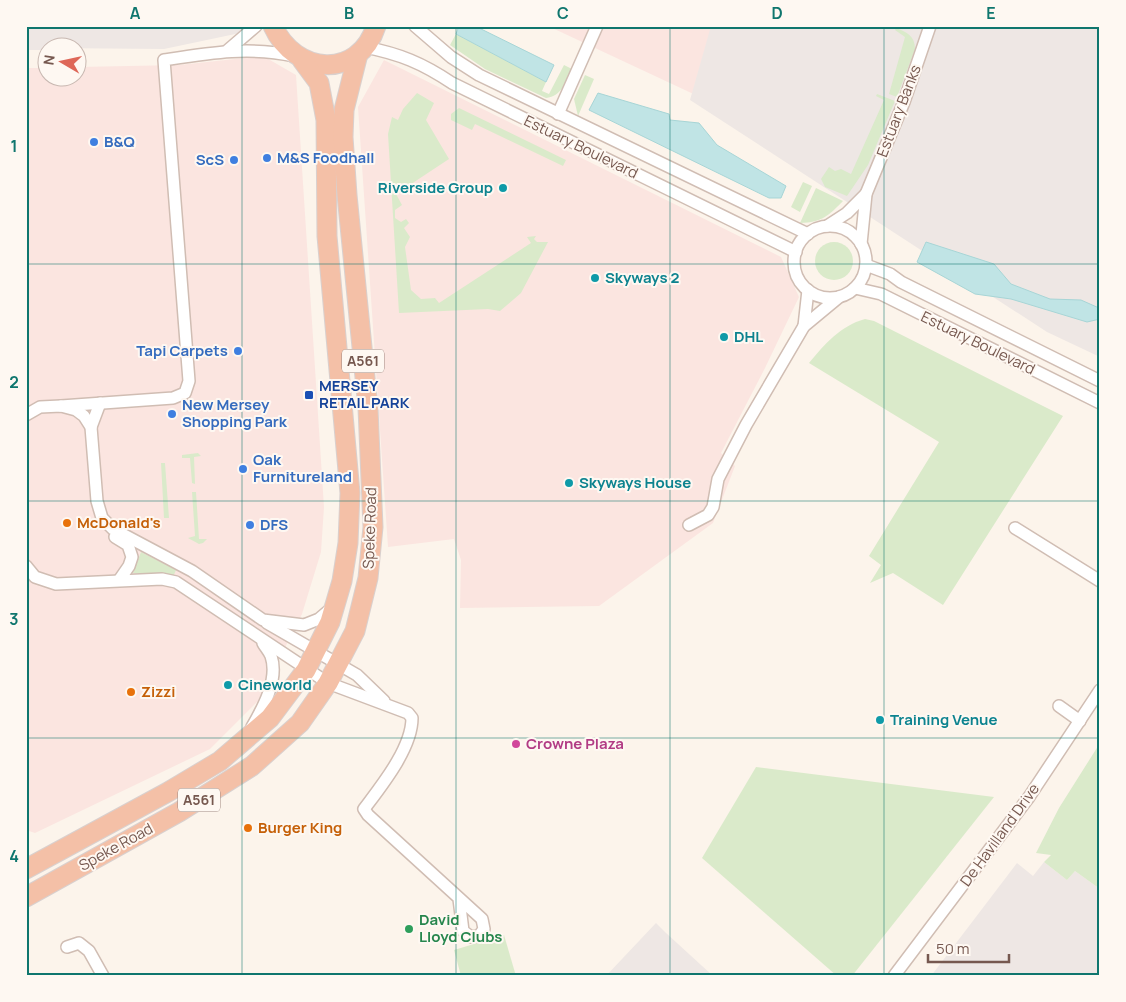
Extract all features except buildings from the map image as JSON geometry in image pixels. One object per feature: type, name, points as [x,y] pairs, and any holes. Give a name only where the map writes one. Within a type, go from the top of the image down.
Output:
[{"type":"highway","name":"A561","points":[[274,26],[282,43],[298,58]]},
{"type":"highway","name":"A561","points":[[361,51],[376,26]]},
{"type":"highway","points":[[298,58],[316,64],[331,65],[345,61],[361,51]]},
{"type":"highway","name":"Speke Road","points":[[26,897],[179,812],[252,766],[300,723],[328,683],[355,631],[368,578],[373,527],[368,408],[343,137],[344,110],[361,51]]},
{"type":"highway","name":"Speke Road","points":[[26,869],[168,792],[220,760],[247,738],[270,718],[306,670],[316,652],[335,606],[342,581],[348,543],[350,493],[327,236],[326,120],[319,83],[298,58]]},
{"type":"street","points":[[228,50],[256,26]]},
{"type":"street","name":"Estuary Boulevard","points":[[415,26],[451,57],[479,75],[808,234]]},
{"type":"street","points":[[558,114],[597,26]]},
{"type":"street","name":"Estuary Banks","points":[[862,244],[866,194],[904,102],[930,26]]},
{"type":"street","points":[[26,415],[40,407],[173,398],[185,393],[188,381],[164,60],[228,50],[274,51],[298,58]]},
{"type":"street","name":"Estuary Boulevard","points":[[361,51],[393,52],[423,64],[452,83],[796,252]]},
{"type":"street","name":"Estuary Banks","points":[[827,226],[847,213],[866,194]]},
{"type":"street","points":[[689,524],[708,515],[712,507],[718,479],[746,425],[804,326],[839,297],[855,288],[864,273],[866,265],[862,244],[846,230],[827,226],[808,234],[800,242],[794,264],[797,276],[808,290],[821,297],[839,297]]},
{"type":"street","name":"Estuary Boulevard","points":[[866,265],[890,274],[901,282],[1100,381]]},
{"type":"street","name":"Estuary Boulevard","points":[[855,288],[881,294],[1100,403]]},
{"type":"street","points":[[804,326],[808,290]]},
{"type":"street","points":[[100,403],[91,427],[97,501],[102,518],[113,528],[192,571],[263,620],[357,675],[387,704]]},
{"type":"street","points":[[61,406],[76,410],[91,427]]},
{"type":"street","points":[[113,528],[114,537],[128,546],[132,557],[129,566],[120,580]]},
{"type":"street","points":[[1014,528],[1100,581]]},
{"type":"street","points":[[26,566],[35,577],[56,584],[162,579],[176,582],[328,683],[408,713],[412,718],[410,734],[391,771],[364,809],[368,815],[459,899]]},
{"type":"street","points":[[263,620],[304,625],[319,619],[335,606]]},
{"type":"street","points":[[247,738],[264,706],[272,676],[272,657],[259,637]]},
{"type":"street","points":[[348,644],[348,660],[357,675]]},
{"type":"street","name":"De Havilland Drive","points":[[894,976],[1030,797],[1100,690]]},
{"type":"street","points":[[1059,706],[1080,721]]},
{"type":"street","points":[[67,947],[79,943],[85,947],[103,976]]},
{"type":"shaded area","points":[[26,26],[242,26],[240,33],[164,49],[88,48],[88,38],[38,38],[38,50],[26,50]]},
{"type":"shaded area","points":[[548,26],[889,26],[828,157]]},
{"type":"shaded area","points":[[711,26],[1100,26],[1100,357],[1047,332],[690,100]]},
{"type":"shaded area","name":"New Mersey Shopping Park","points":[[263,56],[296,75],[324,507],[321,552],[302,614],[258,701],[210,749],[35,833],[26,830],[26,68],[38,68],[38,88],[88,88],[88,67],[179,65]]},
{"type":"shaded area","points":[[384,60],[781,257],[799,297],[721,453],[735,466],[713,523],[599,606],[460,608],[461,560],[454,539],[388,547],[358,107]]},
{"type":"shaded area","points":[[1044,862],[1067,880],[1075,871],[1100,889],[1100,976],[931,976],[1017,863],[1033,876]]},
{"type":"shaded area","points":[[656,923],[666,933],[713,976],[606,976]]},
{"type":"green space","points":[[896,28],[910,35],[915,45],[897,97],[889,94],[905,37],[895,30]]},
{"type":"green space","points":[[456,34],[546,82],[542,91],[549,94],[564,65],[572,69],[560,91],[546,98],[485,69],[450,45]]},
{"type":"green space","points":[[585,75],[594,79],[578,116],[574,99]]},
{"type":"green space","points":[[417,93],[434,103],[426,120],[449,159],[396,194],[402,205],[395,210],[395,218],[401,222],[406,219],[409,223],[404,228],[410,237],[405,247],[411,290],[421,299],[435,298],[439,303],[531,243],[527,237],[536,236],[534,239],[537,242],[548,242],[521,293],[500,311],[488,309],[399,313],[388,134],[392,117],[398,120],[403,109]]},
{"type":"green space","points":[[877,94],[895,101],[868,165],[847,196],[825,187],[821,179],[829,167],[835,171],[841,169],[851,174],[884,100],[876,96]]},
{"type":"green space","points":[[459,108],[566,160],[563,166],[475,124],[472,130],[451,120],[451,114]]},
{"type":"green space","points":[[803,182],[812,186],[800,212],[791,207]]},
{"type":"green space","points":[[816,188],[843,201],[820,220],[800,223]]},
{"type":"green space","points":[[834,242],[841,243],[847,248],[852,254],[852,268],[847,274],[841,279],[834,280],[827,279],[821,274],[816,268],[815,261],[816,254],[821,248],[827,243]]},
{"type":"green space","points":[[865,319],[874,321],[1063,416],[943,605],[893,573],[870,583],[881,565],[869,556],[939,442],[809,363],[841,331]]},
{"type":"green space","points":[[198,453],[201,456],[194,457],[195,484],[192,483],[190,458],[182,458],[182,455]]},
{"type":"green space","points":[[161,463],[165,463],[169,518],[164,518]]},
{"type":"green space","points":[[192,492],[196,492],[199,539],[207,539],[199,544],[188,538],[195,536]]},
{"type":"green space","points":[[141,552],[176,570],[173,577],[133,573]]},
{"type":"green space","points":[[1100,743],[1100,889],[1075,871],[1067,880],[1044,862],[1051,855],[1036,853],[1059,808]]},
{"type":"green space","points":[[756,767],[994,797],[852,976],[837,976],[702,858]]},
{"type":"green space","points":[[504,935],[516,976],[461,976],[454,950]]},
{"type":"water","points":[[459,26],[475,26],[554,65],[546,82],[456,34]]},
{"type":"water","points":[[598,93],[669,114],[670,120],[699,123],[717,145],[786,186],[781,198],[769,198],[589,110]]},
{"type":"water","points":[[926,242],[994,264],[1011,284],[1050,299],[1081,300],[1099,308],[1100,319],[1087,322],[1011,299],[975,294],[917,262]]},
{"type":"place","name":"B&Q","points":[[94,142]]},
{"type":"place","name":"M&S Foodhall","points":[[267,158]]},
{"type":"place","name":"ScS","points":[[234,160]]},
{"type":"place","name":"Riverside Group","points":[[503,188]]},
{"type":"place","name":"Skyways 2","points":[[595,278]]},
{"type":"place","name":"DHL","points":[[724,337]]},
{"type":"place","name":"Tapi Carpets","points":[[238,351]]},
{"type":"place","name":"MERSEY RETAIL PARK","points":[[309,395]]},
{"type":"place","name":"New Mersey Shopping Park","points":[[172,414]]},
{"type":"place","name":"Oak Furnitureland","points":[[243,469]]},
{"type":"place","name":"Skyways House","points":[[569,483]]},
{"type":"place","name":"McDonald's","points":[[67,523]]},
{"type":"place","name":"DFS","points":[[250,525]]},
{"type":"place","name":"Cineworld","points":[[228,685]]},
{"type":"place","name":"Zizzi","points":[[131,692]]},
{"type":"place","name":"Training Venue","points":[[880,720]]},
{"type":"place","name":"Crowne Plaza","points":[[516,744]]},
{"type":"place","name":"Burger King","points":[[248,828]]},
{"type":"place","name":"David Lloyd Clubs","points":[[409,929]]}]
